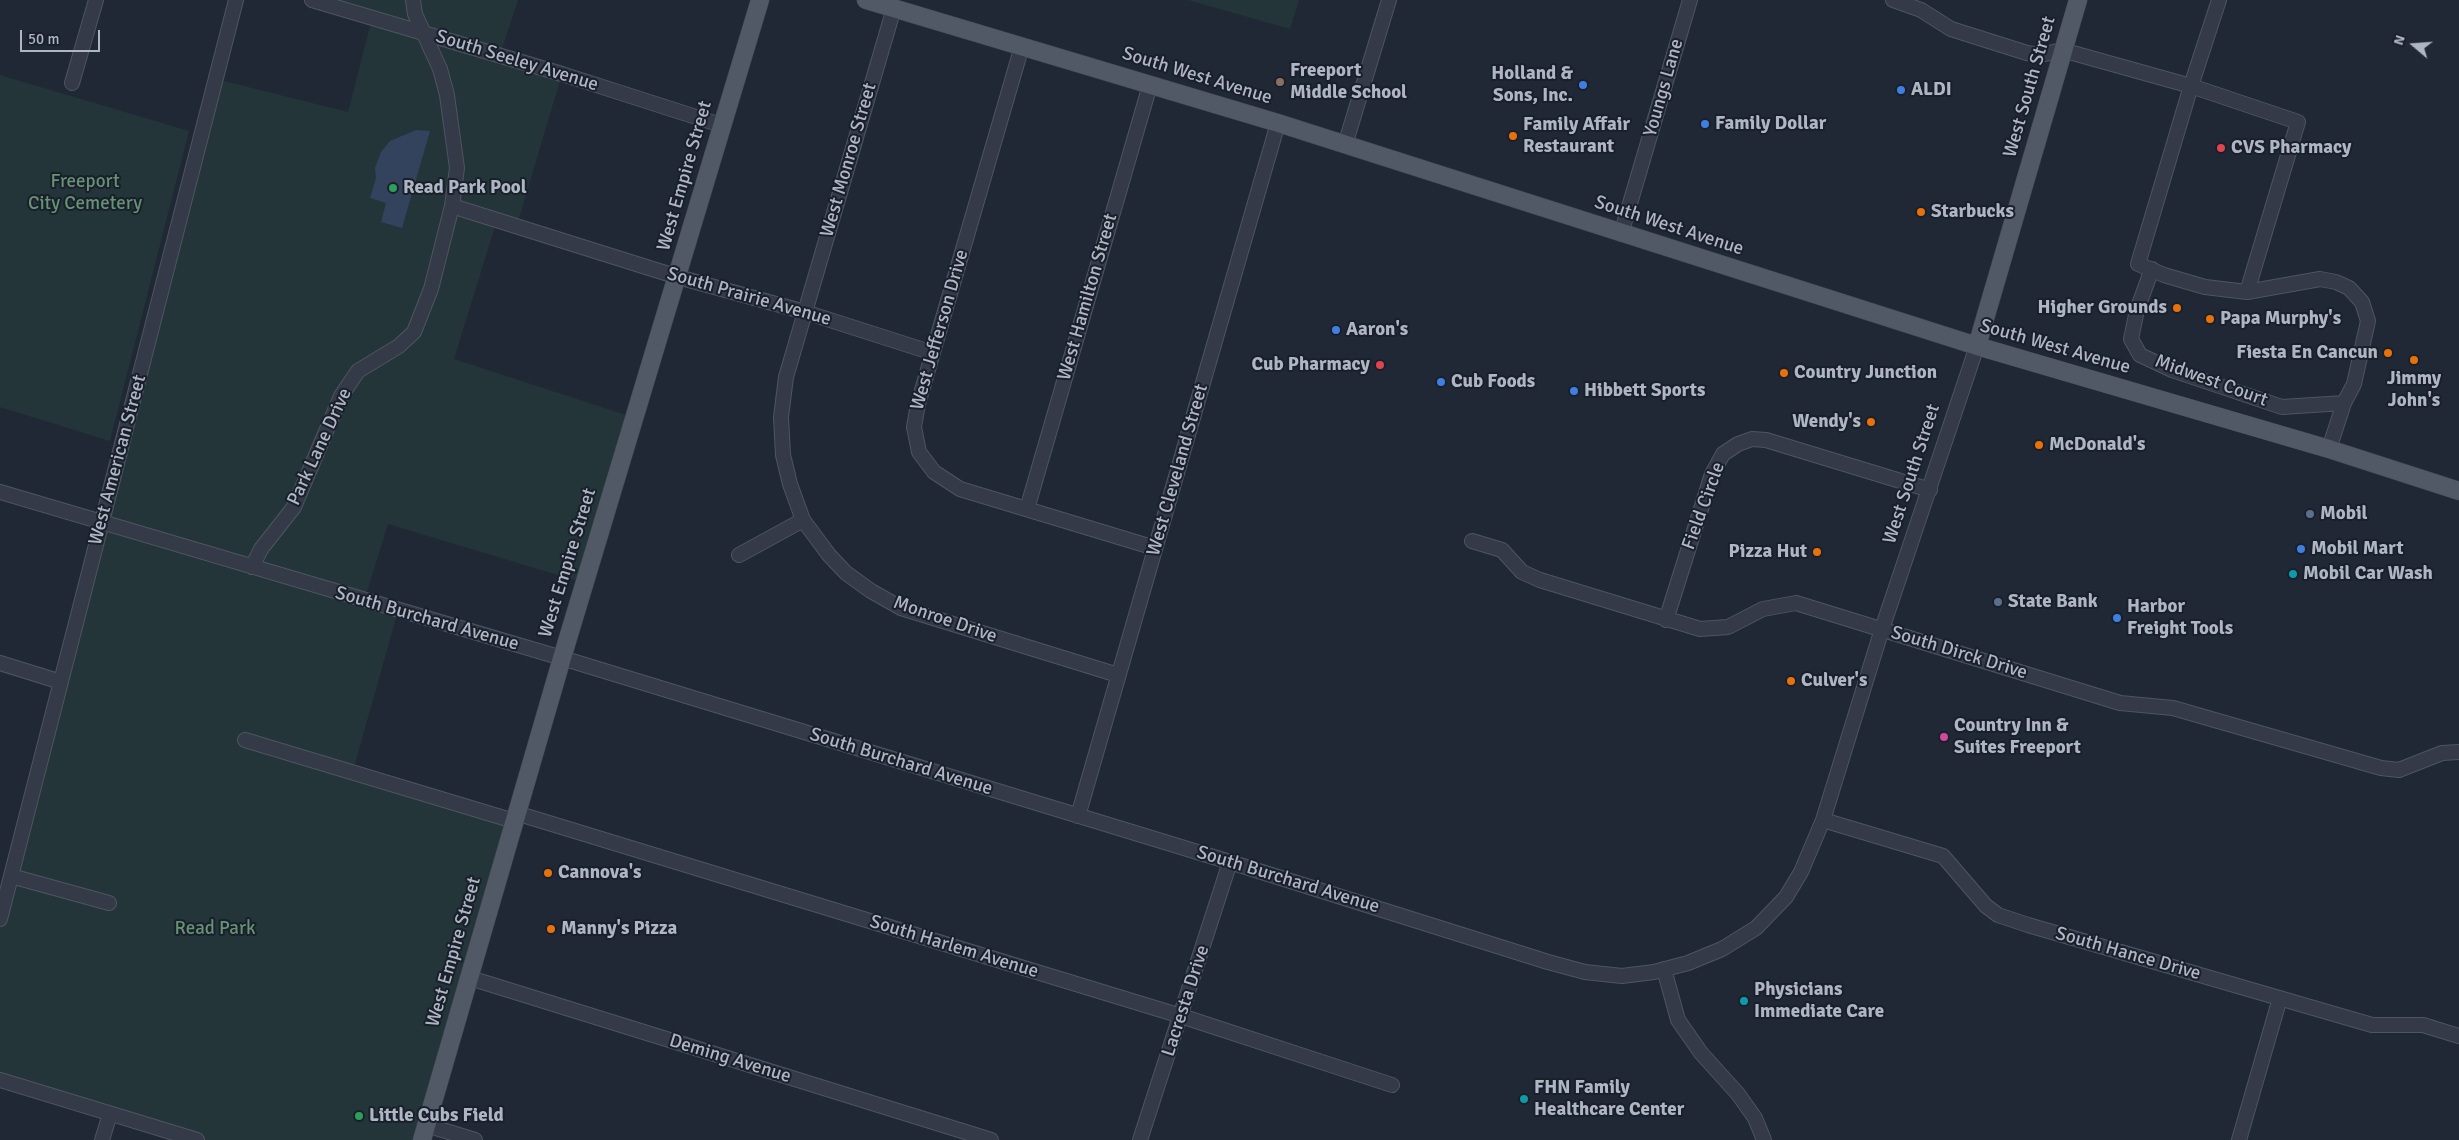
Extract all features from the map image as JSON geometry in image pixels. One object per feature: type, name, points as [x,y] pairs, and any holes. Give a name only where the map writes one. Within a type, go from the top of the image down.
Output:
[{"type":"main road","name":"West Empire Street","points":[[424,1133],[562,658],[760,0]]},
{"type":"main road","name":"South West Avenue","points":[[866,0],[1150,84],[1977,346],[2329,449],[2459,491]]},
{"type":"main road","name":"West South Street","points":[[1977,346],[2078,0]]},
{"type":"street","points":[[72,83],[96,0]]},
{"type":"street","name":"West American Street","points":[[0,919],[3,892],[11,876],[236,0]]},
{"type":"street","name":"South Seeley Avenue","points":[[312,0],[423,32],[721,125]]},
{"type":"street","name":"Park Lane Drive","points":[[252,566],[260,549],[294,507],[345,390],[358,371],[399,346],[414,332],[431,289],[452,206],[457,168],[454,135],[440,69],[415,14],[413,0]]},
{"type":"street","points":[[1345,145],[1389,0]]},
{"type":"street","name":"Youngs Lane","points":[[1621,234],[1690,0]]},
{"type":"street","points":[[1893,0],[1922,10],[1951,29],[2012,48],[2041,54],[2062,50],[2191,86],[2298,122],[2247,292]]},
{"type":"street","points":[[2218,0],[2138,264],[2164,275],[2205,287],[2247,292],[2320,280],[2336,282],[2349,288],[2362,302],[2368,321],[2354,384],[2344,403],[2329,449]]},
{"type":"street","name":"West Monroe Street","points":[[805,312],[894,8]]},
{"type":"street","name":"West Jefferson Drive","points":[[1022,46],[918,404],[914,427],[919,452],[934,472],[960,489],[1155,548]]},
{"type":"street","name":"West Hamilton Street","points":[[1027,509],[1150,84]]},
{"type":"street","name":"West Cleveland Street","points":[[1078,816],[1278,124]]},
{"type":"street","name":"South Prairie Avenue","points":[[452,206],[678,277],[805,312],[932,352]]},
{"type":"street","name":"Midwest Court","points":[[2152,270],[2137,310],[2131,339],[2140,355],[2172,370],[2282,407],[2344,403]]},
{"type":"street","name":"Monroe Drive","points":[[805,312],[786,377],[781,417],[783,455],[790,484],[804,520],[846,573],[871,591],[901,608],[1118,676]]},
{"type":"street","name":"West South Street","points":[[1786,897],[1812,850],[1823,820],[1882,629],[1977,346]]},
{"type":"street","name":"Field Circle","points":[[1666,620],[1712,474],[1722,454],[1738,444],[1752,439],[1782,444],[1930,490]]},
{"type":"street","name":"South Burchard Avenue","points":[[0,492],[562,658],[1585,972],[1622,976],[1664,969],[1722,950],[1756,928],[1786,897]]},
{"type":"street","points":[[739,555],[804,520]]},
{"type":"street","name":"South Dirck Drive","points":[[1472,541],[1502,550],[1522,572],[1540,580],[1700,630],[1728,627],[1763,609],[1796,604],[2120,703],[2173,708],[2380,768],[2399,770],[2442,753],[2459,752]]},
{"type":"street","points":[[0,663],[61,682]]},
{"type":"street","points":[[245,740],[515,817]]},
{"type":"street","name":"South Harlem Avenue","points":[[515,817],[1181,1016],[1392,1085]]},
{"type":"street","name":"South Hance Drive","points":[[1823,820],[1943,856],[1986,906],[1998,915],[2372,1025],[2423,1025],[2459,1036]]},
{"type":"street","name":"Lacresta Drive","points":[[1140,1140],[1230,862]]},
{"type":"street","points":[[11,876],[110,904]]},
{"type":"street","points":[[1664,969],[1678,1020],[1701,1053],[1749,1110],[1764,1140]]},
{"type":"street","name":"Deming Avenue","points":[[470,978],[991,1140]]},
{"type":"street","points":[[2239,1140],[2280,998]]},
{"type":"street","points":[[0,1080],[197,1140]]},
{"type":"street","points":[[102,1140],[110,1114]]},
{"type":"street","points":[[424,1133],[475,1140]]},
{"type":"green space","name":"Read Park","points":[[338,0],[518,0],[500,55],[562,74],[517,225],[497,220],[454,359],[626,415],[578,581],[388,524],[364,601],[398,611],[352,774],[514,822],[416,1140],[194,1140],[0,1080],[0,926],[216,79],[348,112],[372,18],[336,7]]},
{"type":"green space","points":[[1188,0],[1299,0],[1290,29]]},
{"type":"green space","name":"Freeport City Cemetery","points":[[0,75],[189,131],[110,441],[0,407]]},
{"type":"water","name":"Read Park Pool","points":[[416,130],[430,131],[402,228],[381,222],[386,203],[370,198],[376,178],[375,168],[381,152],[390,141]]},
{"type":"place","name":"Freeport Middle School","points":[[1280,82]]},
{"type":"place","name":"Holland & Sons, Inc.","points":[[1583,85]]},
{"type":"place","name":"ALDI","points":[[1901,90]]},
{"type":"place","name":"Family Dollar","points":[[1705,124]]},
{"type":"place","name":"Family Affair Restaurant","points":[[1513,136]]},
{"type":"place","name":"CVS Pharmacy","points":[[2221,148]]},
{"type":"place","name":"Read Park Pool","points":[[393,188]]},
{"type":"place","name":"Starbucks","points":[[1921,212]]},
{"type":"place","name":"Higher Grounds","points":[[2177,308]]},
{"type":"place","name":"Papa Murphy's","points":[[2210,319]]},
{"type":"place","name":"Aaron's","points":[[1336,330]]},
{"type":"place","name":"Fiesta En Cancun","points":[[2388,353]]},
{"type":"place","name":"Jimmy John's","points":[[2414,360]]},
{"type":"place","name":"Cub Pharmacy","points":[[1380,365]]},
{"type":"place","name":"Country Junction","points":[[1784,373]]},
{"type":"place","name":"Cub Foods","points":[[1441,382]]},
{"type":"place","name":"Hibbett Sports","points":[[1574,391]]},
{"type":"place","name":"Wendy's","points":[[1871,422]]},
{"type":"place","name":"McDonald's","points":[[2039,445]]},
{"type":"place","name":"Mobil","points":[[2310,514]]},
{"type":"place","name":"Mobil Mart","points":[[2301,549]]},
{"type":"place","name":"Pizza Hut","points":[[1817,552]]},
{"type":"place","name":"Mobil Car Wash","points":[[2293,574]]},
{"type":"place","name":"State Bank","points":[[1998,602]]},
{"type":"place","name":"Harbor Freight Tools","points":[[2117,618]]},
{"type":"place","name":"Culver's","points":[[1791,681]]},
{"type":"place","name":"Country Inn & Suites Freeport","points":[[1944,737]]},
{"type":"place","name":"Cannova's","points":[[548,873]]},
{"type":"place","name":"Manny's Pizza","points":[[551,929]]},
{"type":"place","name":"Physicians Immediate Care","points":[[1744,1001]]},
{"type":"place","name":"FHN Family Healthcare Center","points":[[1524,1099]]},
{"type":"place","name":"Little Cubs Field","points":[[359,1116]]}]
